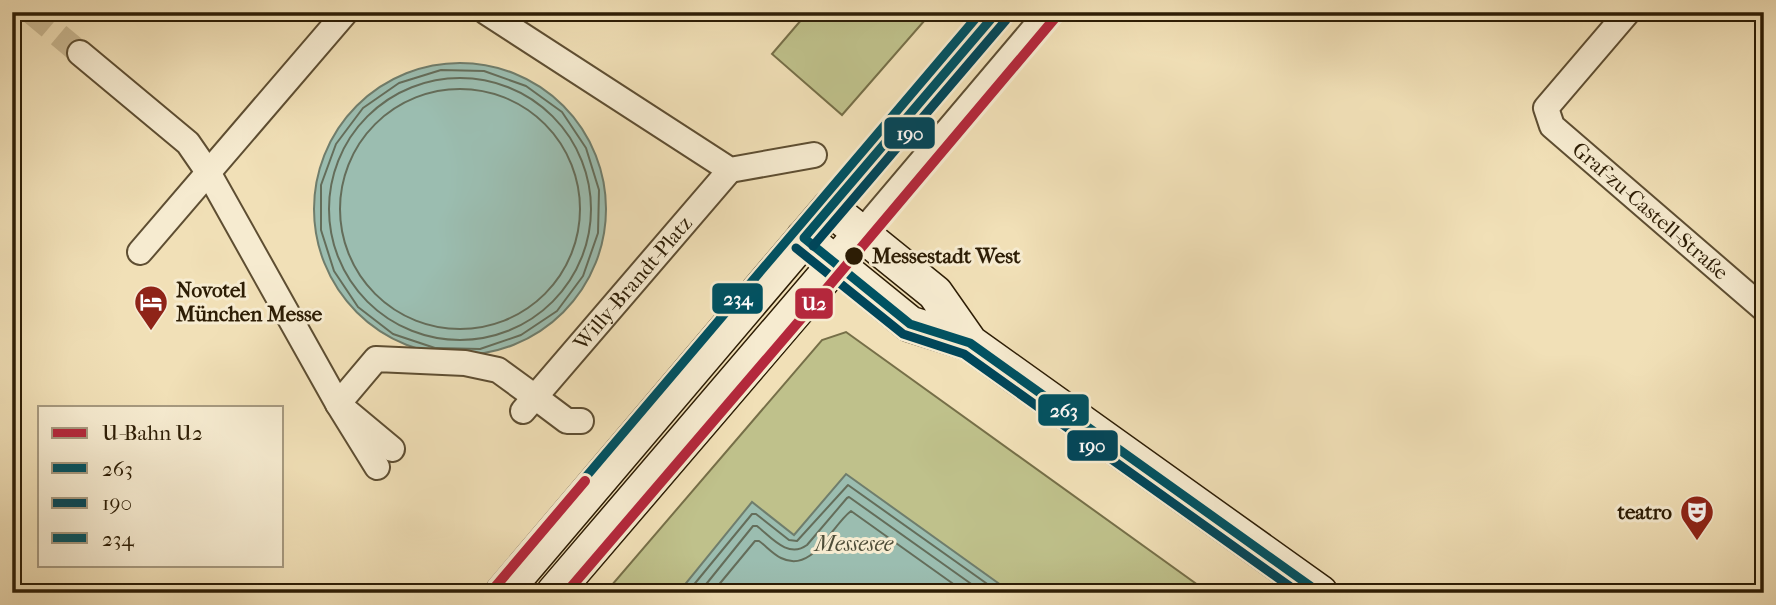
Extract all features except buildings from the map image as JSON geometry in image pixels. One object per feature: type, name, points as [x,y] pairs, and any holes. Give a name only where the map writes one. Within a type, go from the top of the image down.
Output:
[{"type":"main road","points":[[503,593],[830,208],[935,293],[970,343]]},
{"type":"main road","points":[[554,593],[861,233]]},
{"type":"main road","points":[[804,238],[910,324],[970,343],[1320,593]]},
{"type":"street","points":[[140,252],[346,12]]},
{"type":"street","points":[[486,12],[730,170],[814,155]]},
{"type":"street","points":[[830,208],[997,12]]},
{"type":"street","points":[[861,233],[1048,12]]},
{"type":"street","name":"Graf-zu-Castell-Straße","points":[[1628,12],[1546,108],[1552,126],[1764,309]]},
{"type":"street","points":[[80,53],[188,143],[208,172],[338,404],[385,458]]},
{"type":"street","name":"Willy-Brandt-Platz","points":[[528,404],[730,170]]},
{"type":"street","points":[[338,404],[376,359],[498,370],[528,404],[567,421],[581,421]]},
{"type":"green space","points":[[808,12],[932,12],[842,115],[772,54]]},
{"type":"green space","points":[[846,332],[1209,593],[605,593],[822,340]]},
{"type":"water","points":[[446,63],[474,63],[502,69],[529,80],[553,96],[573,116],[589,140],[600,167],[604,180],[604,238],[589,278],[573,302],[553,322],[529,338],[502,349],[474,355],[446,355],[418,349],[391,338],[367,322],[347,302],[331,278],[320,251],[314,223],[314,195],[320,167],[331,140],[347,116],[367,96],[391,80],[418,69]]},
{"type":"water","name":"Messesee","points":[[846,474],[1012,593],[678,593],[752,502],[794,535]]},
{"type":"tunnel","points":[[31,12],[80,53]]},
{"type":"metro line","name":"U2","points":[[566,593],[1060,12]]},
{"type":"metro line","name":"U2","points":[[490,593],[585,481]]},
{"type":"transit line","name":"234","points":[[494,585],[981,12]]},
{"type":"transit line","name":"263","points":[[804,238],[997,12]]},
{"type":"transit line","name":"190","points":[[813,246],[1006,20]]},
{"type":"transit line","name":"263","points":[[804,238],[910,324],[970,343],[1320,593]]},
{"type":"transit line","name":"190","points":[[796,248],[903,334],[964,354],[1299,593]]},
{"type":"place","name":"Messestadt West","points":[[854,256]]},
{"type":"place","name":"Novotel München Messe","points":[[151,332]]},
{"type":"place","name":"teatro","points":[[1697,542]]}]
